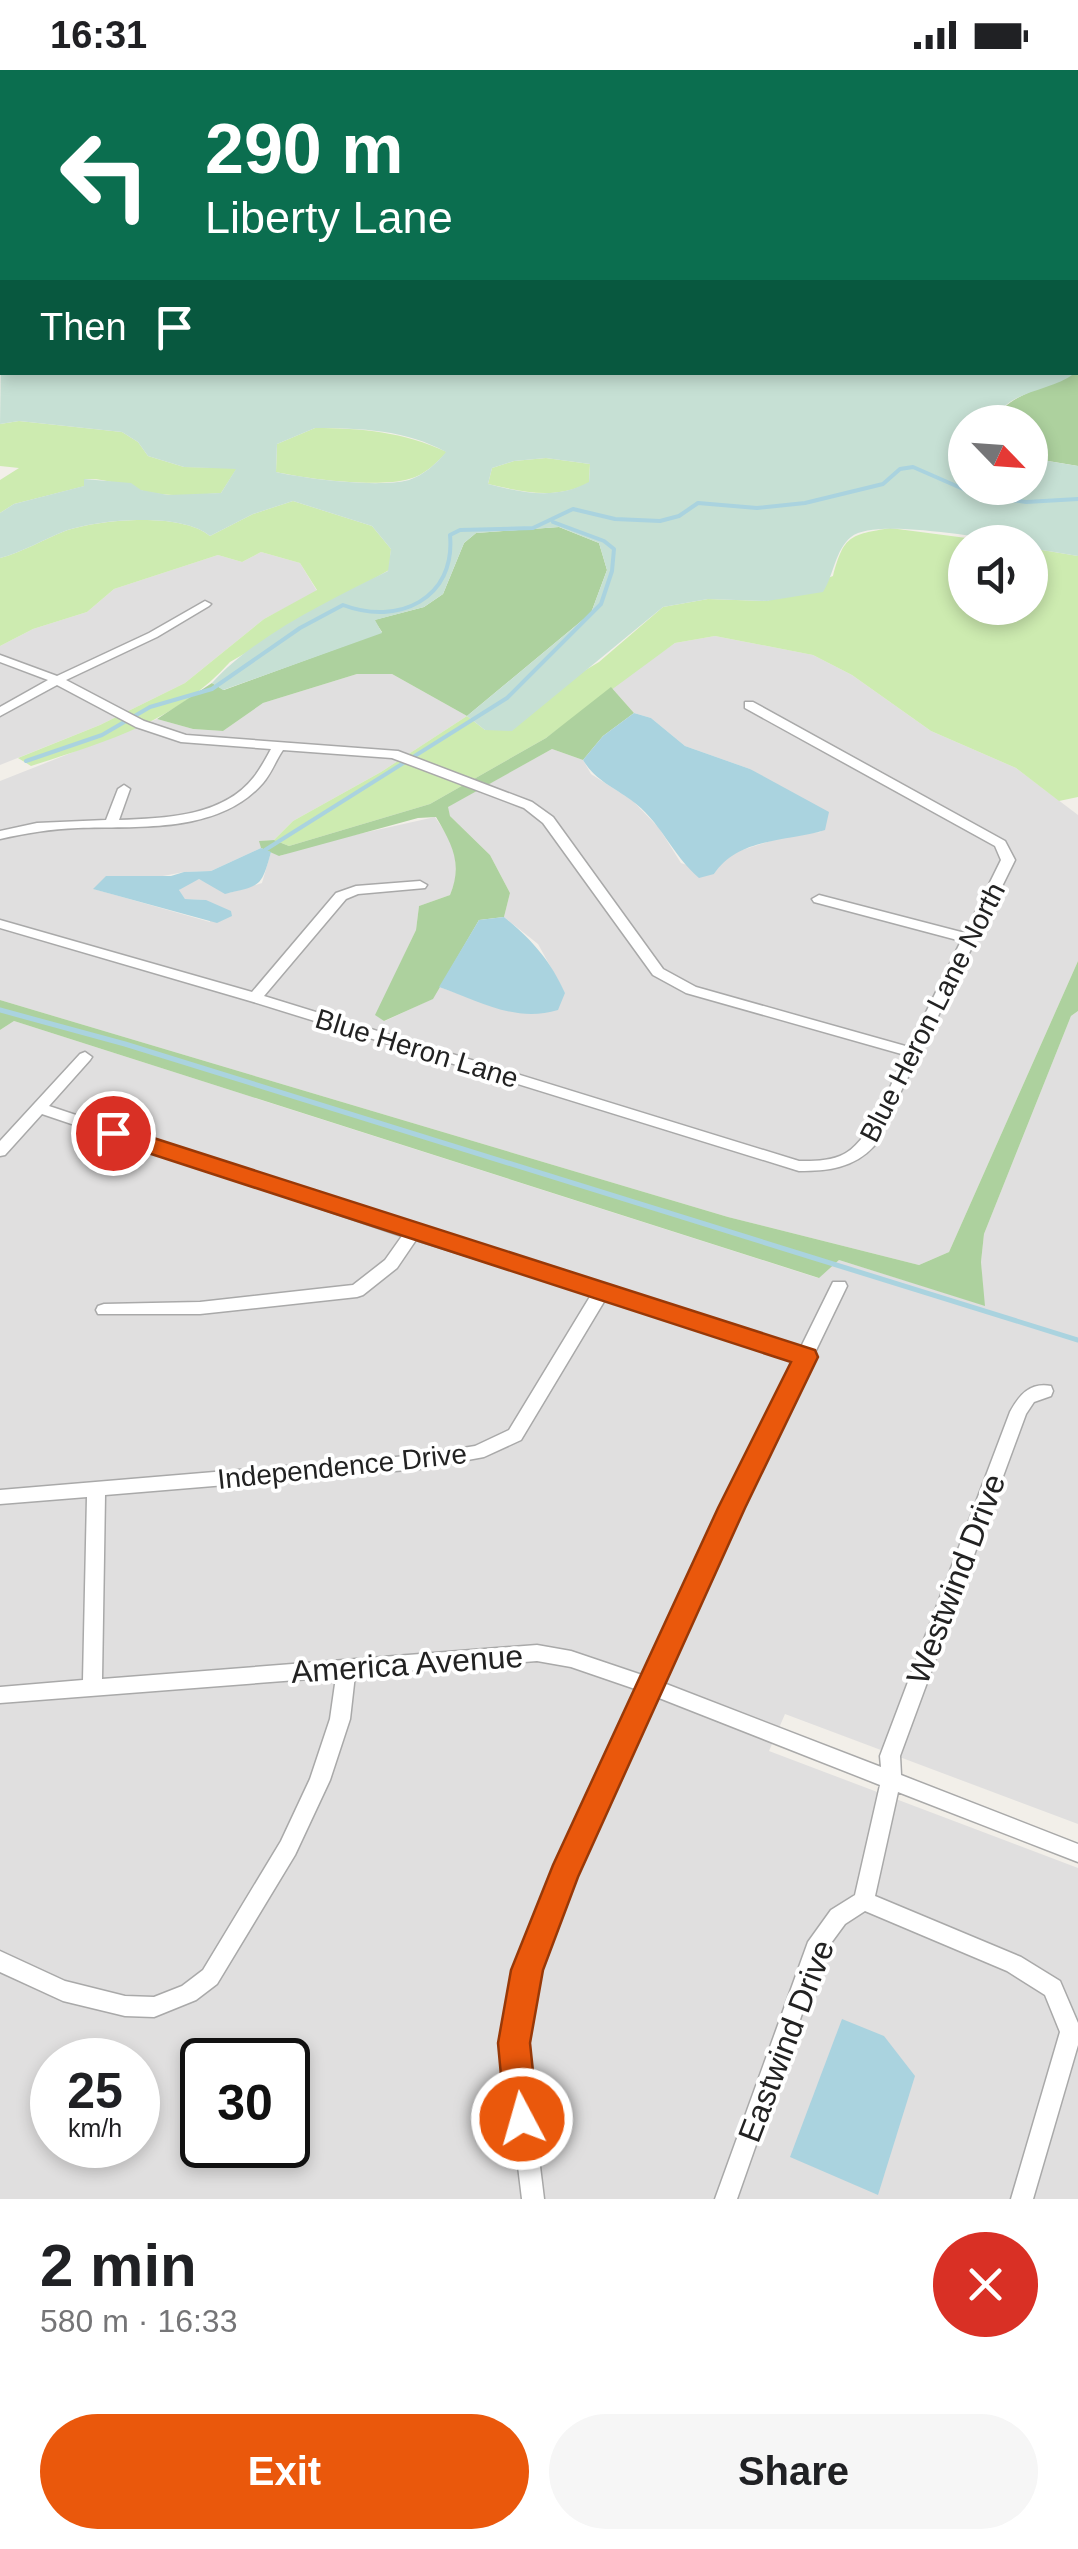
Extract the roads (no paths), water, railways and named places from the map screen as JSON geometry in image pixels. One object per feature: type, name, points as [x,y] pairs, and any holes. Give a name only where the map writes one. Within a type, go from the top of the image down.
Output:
[{"type":"street","points":[[0,712],[153,635],[204,604]]},
{"type":"street","points":[[0,658],[57,680],[140,724],[185,739],[394,754],[528,805],[548,820],[640,949],[658,972],[672,981],[691,990],[914,1053]]},
{"type":"street","name":"Blue Heron Lane North","points":[[748,705],[1000,844],[1008,860],[869,1142],[860,1154],[834,1164]]},
{"type":"street","points":[[0,835],[56,823],[177,820],[210,813],[241,800],[257,786],[279,746]]},
{"type":"street","points":[[111,824],[124,790]]},
{"type":"street","points":[[255,998],[340,896],[356,890],[420,884]]},
{"type":"street","points":[[820,899],[970,939]]},
{"type":"street","name":"Blue Heron Lane","points":[[0,924],[255,998],[799,1166],[834,1164]]},
{"type":"street","points":[[0,1151],[85,1057]]},
{"type":"street","points":[[39,1108],[806,1357]]},
{"type":"street","points":[[104,1310],[200,1308],[358,1291],[391,1264],[412,1232]]},
{"type":"street","points":[[533,2199],[514,2043],[527,1970],[564,1875],[732,1508],[839,1286]]},
{"type":"street","name":"Independence Drive","points":[[0,1497],[418,1462],[502,1444],[526,1418],[601,1293]]},
{"type":"street","name":"Westwind Drive","points":[[891,1781],[890,1756],[1018,1412],[1028,1397],[1044,1391]]},
{"type":"street","points":[[92,1686],[96,1489]]},
{"type":"street","name":"America Avenue","points":[[0,1694],[538,1653],[571,1659],[652,1687],[1078,1853]]},
{"type":"street","points":[[0,1961],[63,1991],[125,2006],[154,2007],[189,1993],[210,1977],[278,1866],[325,1765],[340,1719],[346,1669]]},
{"type":"street","points":[[891,1781],[864,1901],[1014,1964],[1053,1988],[1070,2032],[1022,2199]]},
{"type":"street","name":"Eastwind Drive","points":[[726,2199],[815,1949],[838,1917],[864,1901]]},
{"type":"water","points":[[634,713],[651,718],[685,746],[750,769],[829,812],[825,830],[750,847],[724,862],[714,874],[699,878],[641,808],[599,778],[583,760],[603,736]]},
{"type":"water","points":[[261,848],[271,852],[265,873],[252,887],[225,894],[199,879],[179,890],[185,899],[206,900],[231,911],[232,916],[217,923],[93,889],[106,876],[171,876],[211,871]]},
{"type":"water","points":[[504,917],[532,942],[553,970],[565,993],[558,1010],[512,1012],[439,987],[479,920]]},
{"type":"water","points":[[842,2019],[884,2036],[915,2076],[878,2195],[790,2157]]},
{"type":"waterway","points":[[26,761],[102,735],[150,707],[212,689],[300,628],[343,605],[384,612],[419,602],[444,576],[450,535],[460,530],[533,528],[573,509],[615,519],[660,521],[679,516],[698,503],[757,508],[805,503],[883,484],[900,469],[913,467],[977,495],[1026,502],[1078,499]]},
{"type":"waterway","points":[[265,850],[507,698],[601,604],[612,571],[614,549],[604,541],[553,522]]},
{"type":"waterway","points":[[0,1010],[125,1044],[1078,1340]]}]
